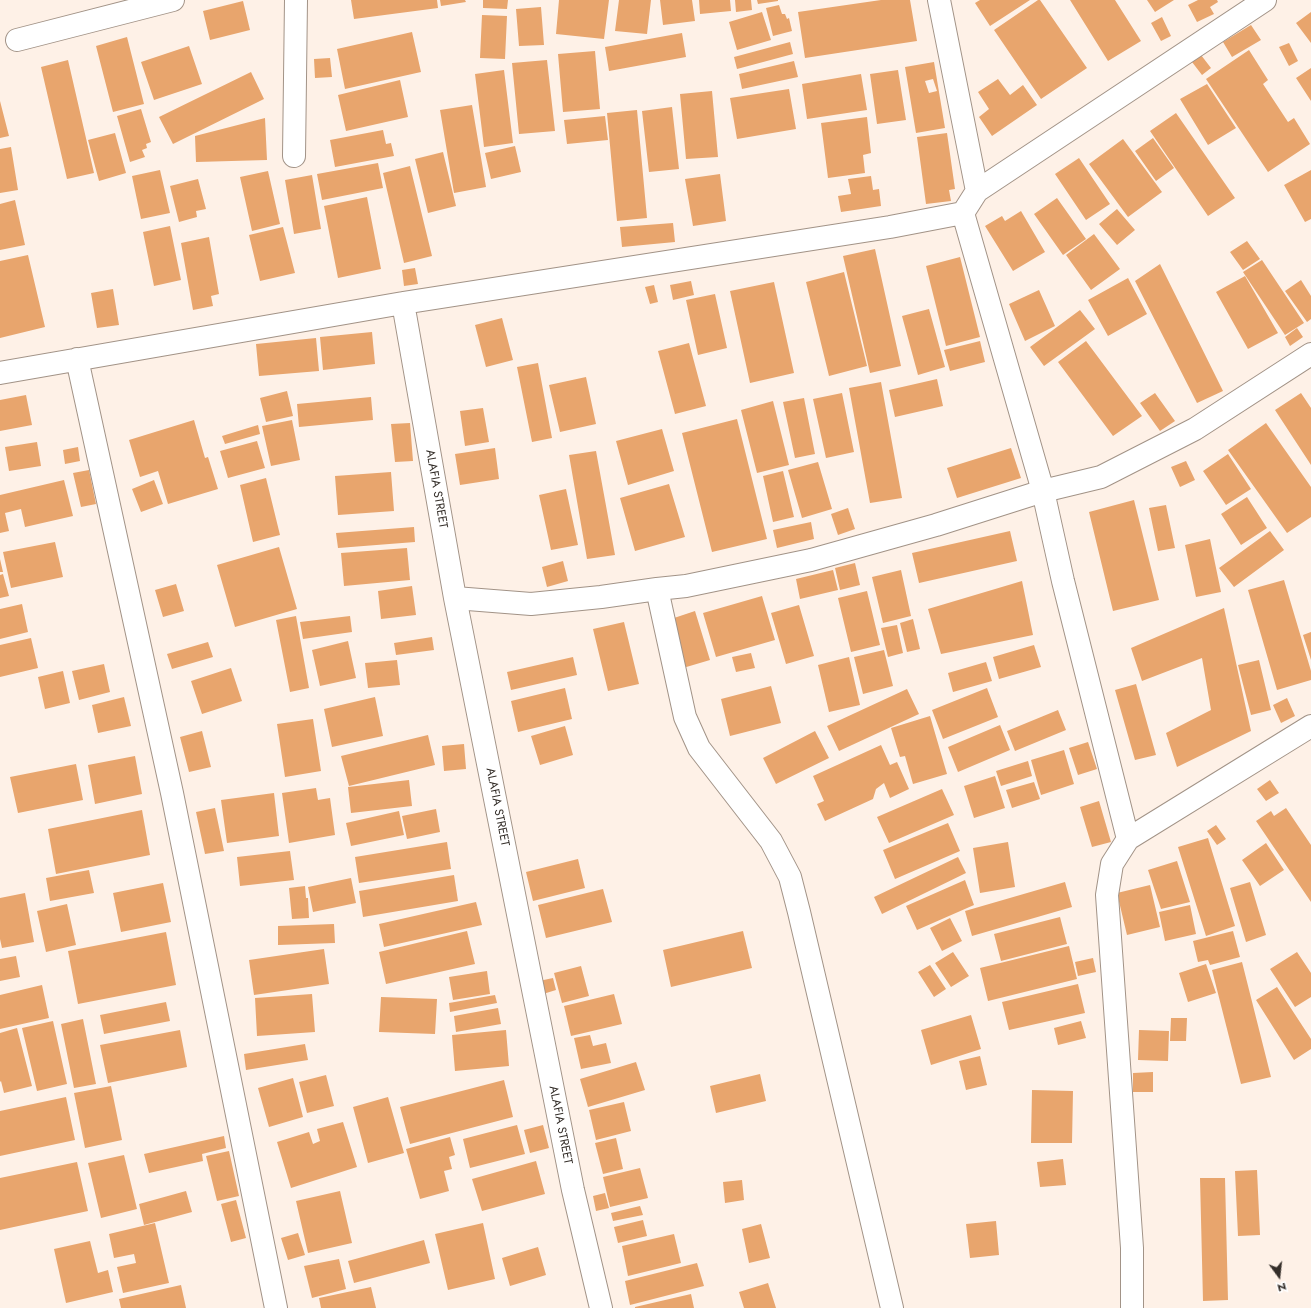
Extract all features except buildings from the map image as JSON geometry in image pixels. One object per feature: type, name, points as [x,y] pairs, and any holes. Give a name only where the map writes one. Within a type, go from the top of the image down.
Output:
[{"type":"street","points":[[17,40],[173,0]]},
{"type":"street","points":[[294,156],[296,0]]},
{"type":"street","points":[[939,0],[976,191]]},
{"type":"street","points":[[1128,839],[1063,581],[1043,491],[963,213],[976,191],[1265,0]]},
{"type":"street","points":[[0,373],[403,304],[890,227],[963,213]]},
{"type":"street","name":"ALAFIA STREET","points":[[403,304],[455,598],[573,1190],[601,1308]]},
{"type":"street","points":[[455,598],[531,604],[601,597],[658,588],[686,586],[811,560],[1043,491],[1101,477],[1188,433],[1311,354]]},
{"type":"street","points":[[77,359],[172,793],[276,1308]]},
{"type":"street","points":[[658,588],[685,717],[699,748],[771,841],[790,877],[800,912],[892,1308]]},
{"type":"street","points":[[1132,1308],[1132,1248],[1107,895],[1112,864],[1128,839],[1311,726]]}]
